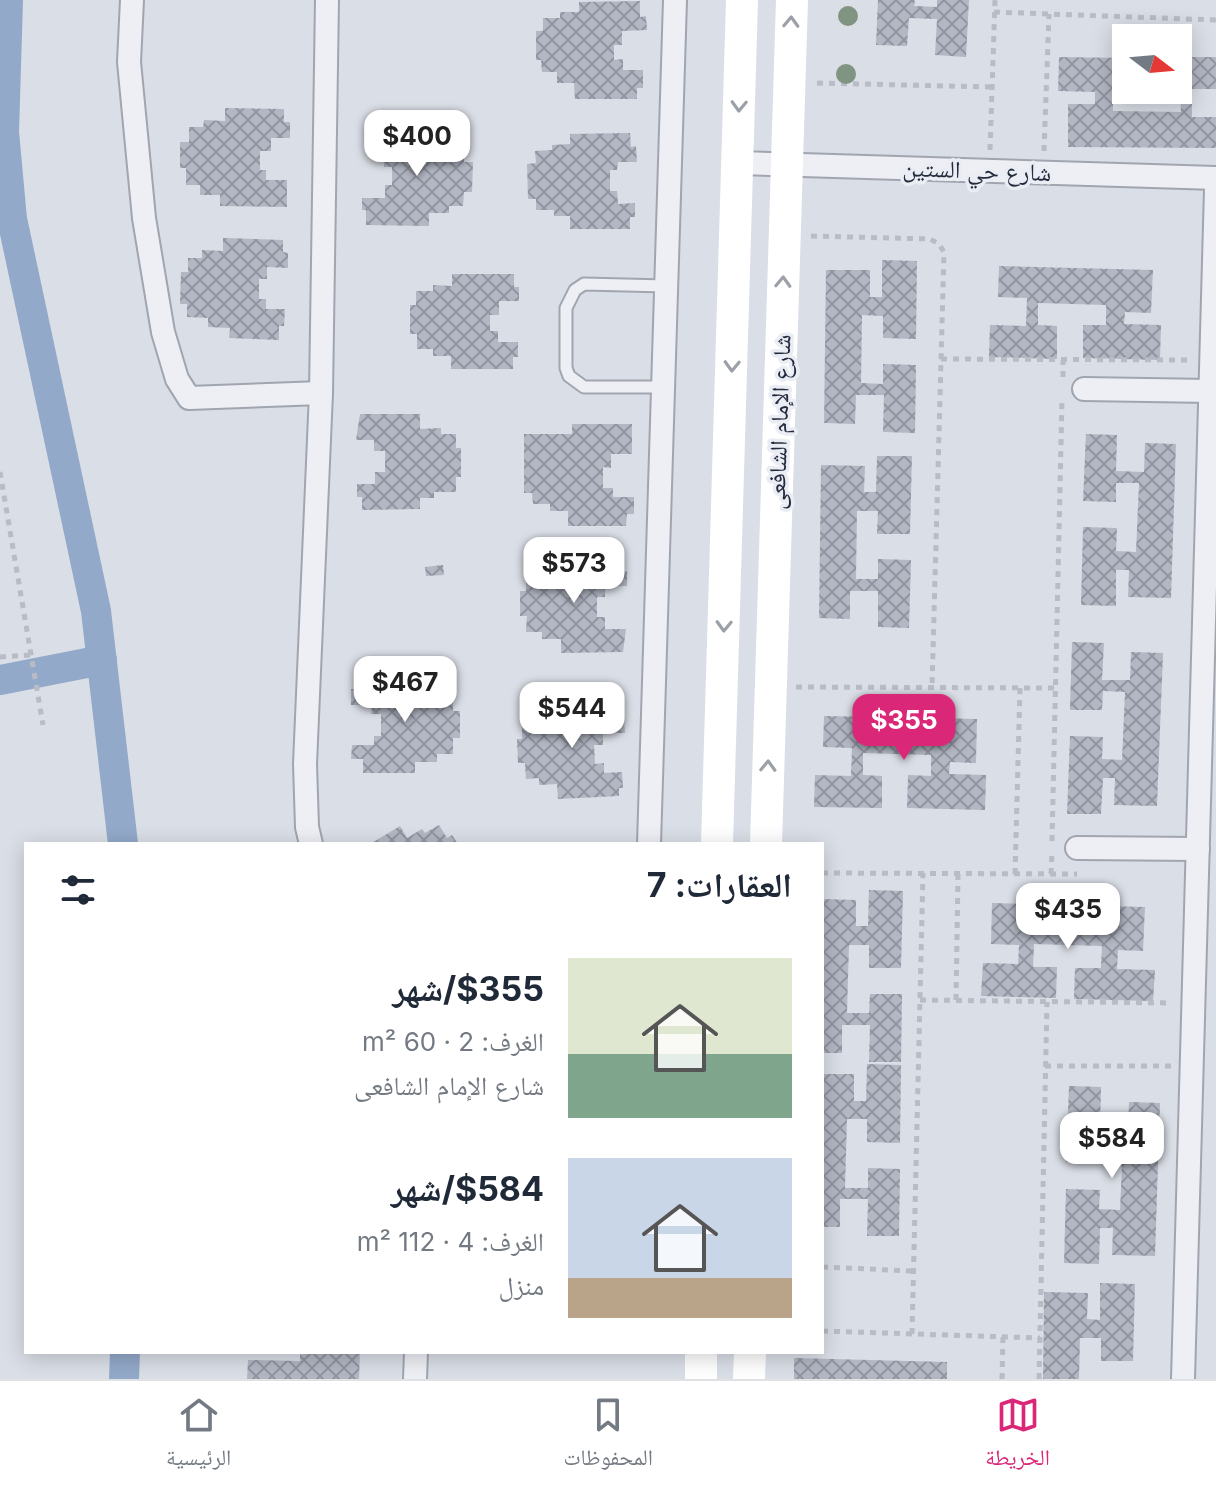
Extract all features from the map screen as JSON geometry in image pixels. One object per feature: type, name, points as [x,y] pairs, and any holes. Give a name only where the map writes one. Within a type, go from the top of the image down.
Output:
[{"type":"main road","name":"شارع الإمام الشافعى","points":[[717,842],[742,0]]},
{"type":"main road","name":"شارع الإمام الشافعى","points":[[766,842],[792,0]]},
{"type":"main road","points":[[701,1354],[701,1379]]},
{"type":"main road","points":[[749,1379],[750,1354]]},
{"type":"street","points":[[132,0],[129,62],[144,218],[163,332],[177,379],[189,398],[321,393]]},
{"type":"street","points":[[311,842],[307,827],[305,764],[321,393],[327,0]]},
{"type":"street","points":[[649,842],[675,0]]},
{"type":"street","name":"شارع حي الستين","points":[[738,163],[1216,178]]},
{"type":"street","points":[[1183,1379],[1216,189]]},
{"type":"street","points":[[1084,389],[1210,391]]},
{"type":"street","points":[[1077,848],[1198,849]]},
{"type":"street","points":[[415,1379],[416,1354]]},
{"type":"lane","points":[[663,387],[584,387],[576,383],[566,368],[566,308],[575,290],[584,284],[666,286]]},
{"type":"path","points":[[989,171],[995,0]]},
{"type":"path","points":[[994,12],[1216,20]]},
{"type":"path","points":[[1043,172],[1049,14]]},
{"type":"path","points":[[789,82],[992,87]]},
{"type":"path","points":[[784,236],[930,239],[939,244],[944,252],[932,688]]},
{"type":"path","points":[[941,359],[1211,360]]},
{"type":"path","points":[[1051,874],[1063,360]]},
{"type":"path","points":[[0,472],[43,725]]},
{"type":"path","points":[[0,657],[31,655]]},
{"type":"path","points":[[771,687],[1055,688]]},
{"type":"path","points":[[1015,874],[1020,688]]},
{"type":"path","points":[[824,873],[1080,874]]},
{"type":"path","points":[[912,1334],[923,873]]},
{"type":"path","points":[[956,1000],[958,874]]},
{"type":"path","points":[[920,1000],[1194,1003]]},
{"type":"path","points":[[1039,1379],[1047,1002]]},
{"type":"path","points":[[1045,1066],[1192,1066]]},
{"type":"path","points":[[824,1267],[913,1271]]},
{"type":"path","points":[[824,1331],[1040,1338]]},
{"type":"path","points":[[1002,1379],[1003,1337]]},
{"type":"building","points":[[878,0],[915,0],[914,6],[937,7],[937,0],[969,0],[966,57],[935,55],[937,19],[909,18],[907,46],[876,45]]},
{"type":"building","points":[[640,1],[640,17],[646,16],[647,30],[622,31],[622,45],[614,45],[614,60],[623,59],[623,70],[643,70],[643,88],[637,88],[637,99],[575,99],[574,83],[557,83],[557,72],[542,72],[541,60],[536,60],[536,31],[543,31],[543,18],[560,18],[560,12],[579,12],[579,2]]},
{"type":"building","points":[[1059,57],[1112,58],[1113,111],[1181,112],[1181,104],[1192,104],[1192,117],[1216,117],[1216,148],[1068,147],[1068,104],[1095,104],[1095,92],[1058,91]]},
{"type":"building","points":[[1192,57],[1216,57],[1216,89],[1192,89]]},
{"type":"building","points":[[225,108],[284,109],[284,122],[290,122],[290,138],[271,138],[271,151],[260,151],[260,170],[266,170],[266,180],[287,180],[287,207],[220,206],[220,195],[200,195],[200,185],[186,185],[186,168],[180,168],[180,142],[189,142],[189,127],[203,127],[204,120],[225,121]]},
{"type":"building","points":[[371,128],[430,129],[430,143],[451,143],[451,149],[464,150],[464,162],[473,162],[472,192],[464,192],[463,206],[449,206],[449,213],[429,213],[429,226],[366,225],[362,198],[385,198],[385,185],[392,185],[392,167],[384,167],[384,155],[366,155]]},
{"type":"building","points":[[630,133],[631,147],[636,146],[637,162],[618,162],[617,170],[610,170],[610,191],[617,191],[618,204],[635,203],[635,217],[630,217],[630,229],[570,229],[570,216],[554,216],[554,210],[536,210],[536,199],[528,199],[527,164],[536,163],[535,151],[552,150],[552,145],[570,144],[570,134]]},
{"type":"building","points":[[223,238],[283,240],[283,252],[288,253],[288,268],[267,267],[267,279],[259,279],[259,299],[266,299],[266,309],[285,309],[284,326],[279,326],[279,340],[229,338],[230,328],[208,327],[208,318],[187,317],[187,304],[180,304],[181,272],[188,272],[188,258],[202,258],[202,250],[223,251]]},
{"type":"building","points":[[882,260],[917,261],[916,339],[883,338],[883,316],[862,315],[861,383],[883,384],[883,364],[916,365],[915,433],[883,432],[884,395],[856,395],[855,424],[824,423],[826,270],[870,270],[870,297],[882,297]]},
{"type":"building","points":[[999,266],[1153,270],[1151,313],[1125,312],[1124,324],[1161,325],[1160,360],[1083,358],[1083,325],[1106,325],[1106,305],[1038,303],[1038,325],[1057,326],[1057,359],[989,357],[990,325],[1026,326],[1027,298],[998,297]]},
{"type":"building","points":[[452,274],[514,274],[514,287],[519,287],[519,301],[499,301],[499,315],[490,315],[490,331],[498,331],[498,342],[518,342],[518,357],[513,357],[513,369],[451,369],[451,356],[433,356],[433,349],[417,349],[417,334],[410,334],[410,305],[416,305],[416,291],[433,291],[433,285],[452,286]]},
{"type":"building","points":[[360,414],[420,414],[420,429],[441,428],[441,434],[456,434],[456,448],[461,448],[461,477],[456,477],[456,492],[434,492],[434,498],[420,498],[420,509],[362,510],[362,497],[357,497],[357,484],[375,484],[375,472],[385,472],[385,451],[374,451],[374,440],[356,440]]},
{"type":"building","points":[[572,424],[632,424],[632,454],[611,454],[611,468],[603,467],[603,488],[613,488],[613,497],[634,497],[634,514],[627,514],[626,526],[568,526],[568,511],[550,511],[550,504],[533,504],[532,493],[524,493],[524,434],[572,434]]},
{"type":"building","points":[[1086,434],[1117,435],[1116,471],[1144,472],[1145,443],[1176,444],[1171,598],[1128,597],[1129,570],[1116,570],[1116,606],[1081,605],[1083,527],[1117,528],[1116,551],[1136,552],[1139,483],[1116,483],[1116,502],[1083,501]]},
{"type":"building","points":[[877,456],[912,456],[910,534],[877,534],[878,511],[857,511],[856,579],[878,579],[878,559],[911,560],[909,628],[878,627],[878,591],[850,591],[850,619],[819,618],[821,465],[865,466],[864,492],[876,492]]},
{"type":"building","points":[[622,558],[622,571],[627,571],[627,586],[605,586],[605,597],[597,597],[597,617],[605,617],[605,629],[626,629],[623,652],[561,653],[561,639],[542,639],[542,632],[526,632],[527,616],[520,616],[520,591],[526,591],[526,575],[543,575],[543,570],[562,570],[562,559]]},
{"type":"building","points":[[443,565],[444,575],[426,576],[425,567]]},
{"type":"building","points":[[1072,642],[1104,643],[1102,680],[1130,680],[1131,652],[1163,653],[1157,806],[1114,805],[1115,778],[1103,778],[1101,814],[1067,814],[1070,736],[1103,737],[1102,759],[1122,760],[1125,692],[1103,691],[1102,710],[1070,710]]},
{"type":"building","points":[[359,676],[417,676],[417,689],[439,689],[438,699],[453,699],[453,711],[460,711],[460,738],[453,738],[453,754],[437,754],[437,762],[415,762],[415,773],[363,773],[363,759],[351,759],[352,745],[374,745],[374,736],[381,736],[381,714],[371,714],[372,705],[351,705],[351,689],[359,689]]},
{"type":"building","points":[[620,702],[620,718],[624,718],[625,733],[603,733],[603,745],[594,745],[595,764],[604,763],[604,773],[622,772],[623,788],[619,788],[619,796],[558,799],[557,784],[539,785],[539,778],[526,779],[525,763],[518,763],[517,739],[522,739],[522,724],[539,723],[539,718],[559,718],[559,704]]},
{"type":"building","points":[[824,716],[977,719],[976,763],[950,762],[949,774],[986,775],[985,810],[907,808],[908,775],[931,776],[931,755],[863,753],[863,775],[882,776],[882,808],[814,807],[815,775],[851,776],[852,748],[823,747]]},
{"type":"building","points":[[439,825],[447,838],[452,835],[457,842],[373,842],[400,826],[407,838],[422,829],[425,833]]},
{"type":"building","points":[[869,890],[903,891],[901,968],[869,968],[869,945],[849,945],[847,1013],[869,1013],[870,994],[902,994],[901,1062],[869,1062],[870,1025],[842,1025],[842,1053],[824,1053],[824,899],[856,900],[856,926],[868,926]]},
{"type":"building","points":[[992,903],[1145,907],[1143,951],[1118,950],[1117,969],[1155,970],[1153,1001],[1074,999],[1075,968],[1101,968],[1102,946],[1034,944],[1033,967],[1057,967],[1056,998],[981,996],[983,963],[1018,964],[1019,945],[991,944]]},
{"type":"building","points":[[867,1064],[901,1065],[900,1143],[867,1142],[867,1119],[847,1119],[845,1188],[868,1188],[868,1168],[900,1169],[899,1236],[867,1236],[868,1199],[840,1199],[840,1227],[824,1227],[824,1074],[854,1074],[854,1101],[866,1101]]},
{"type":"building","points":[[1069,1086],[1101,1087],[1100,1130],[1128,1130],[1129,1102],[1160,1103],[1155,1256],[1112,1255],[1113,1228],[1100,1228],[1099,1264],[1064,1263],[1066,1189],[1100,1190],[1099,1209],[1120,1210],[1123,1142],[1100,1141],[1100,1163],[1066,1162]]},
{"type":"building","points":[[1100,1283],[1135,1284],[1133,1361],[1101,1361],[1101,1338],[1080,1338],[1079,1379],[1043,1379],[1044,1292],[1088,1293],[1087,1319],[1100,1320]]},
{"type":"building","points":[[300,1354],[360,1354],[359,1379],[247,1379],[248,1360],[300,1361]]},
{"type":"building","points":[[794,1358],[947,1362],[947,1379],[794,1379]]},
{"type":"waterway","points":[[8,0],[4,132],[12,219],[96,611],[123,842]]},
{"type":"waterway","points":[[0,680],[102,660]]},
{"type":"waterway","points":[[124,1379],[125,1354]]}]
